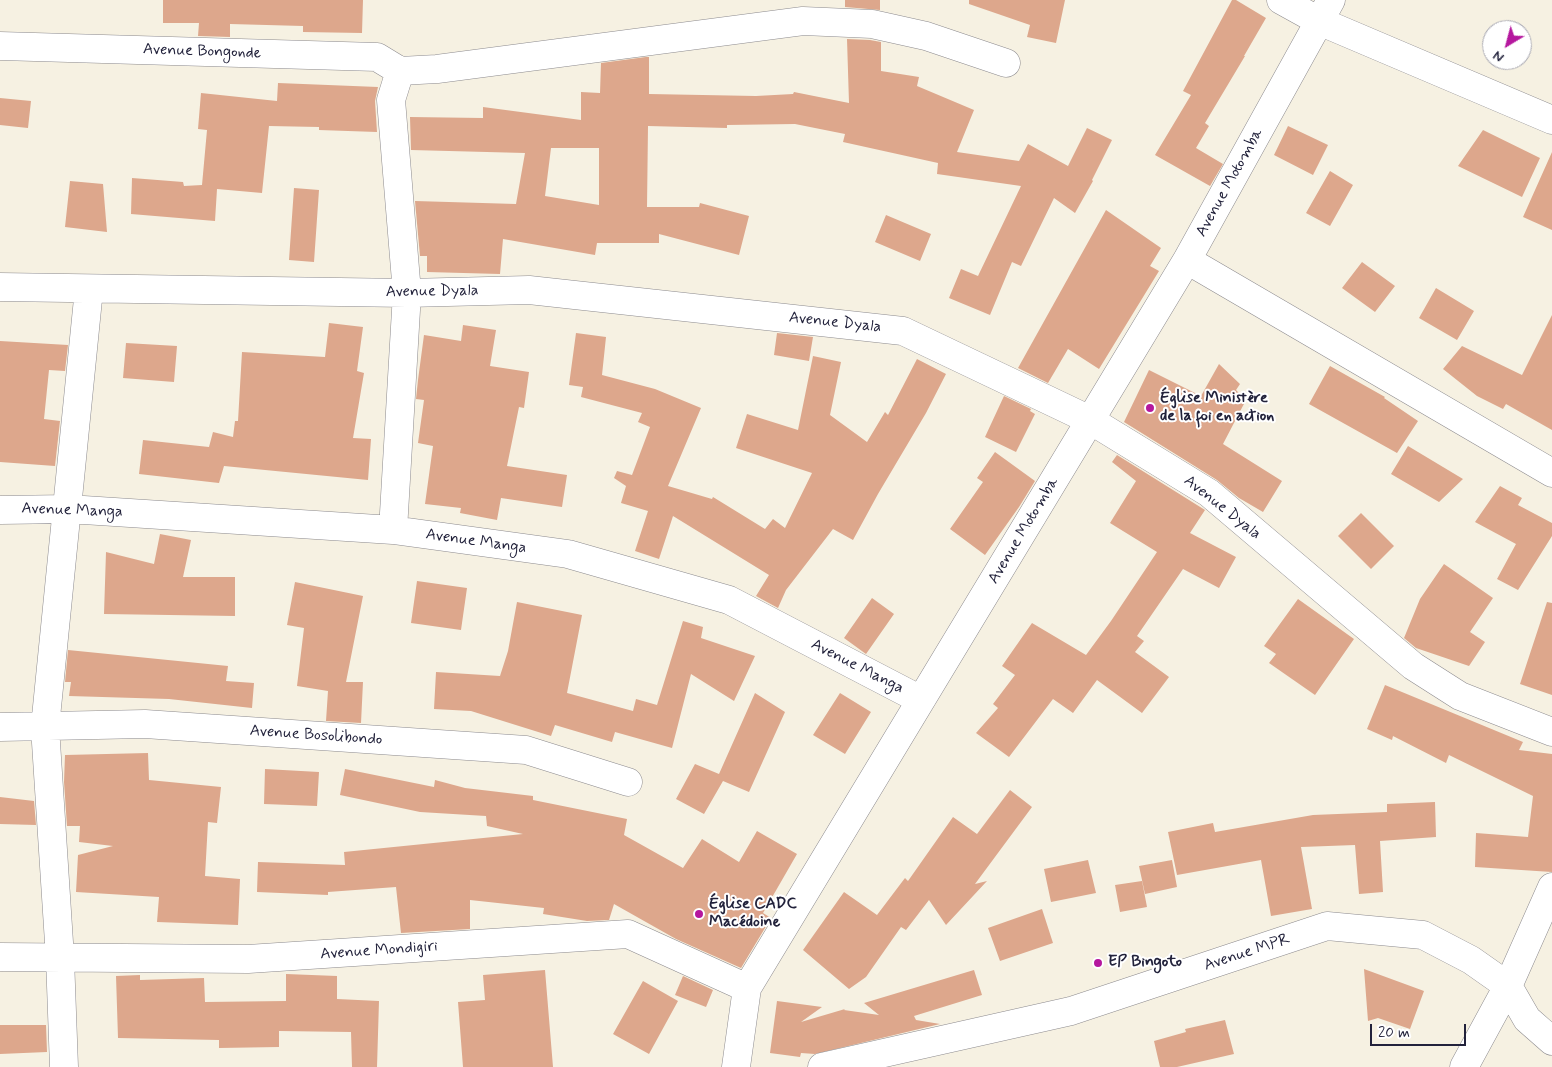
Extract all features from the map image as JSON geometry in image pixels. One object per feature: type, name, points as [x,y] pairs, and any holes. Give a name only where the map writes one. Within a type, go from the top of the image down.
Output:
[{"type":"street","points":[[1281,0],[1325,11],[1552,120]]},
{"type":"street","name":"Avenue Motomba","points":[[736,1067],[747,988],[1187,260],[1325,11]]},
{"type":"street","points":[[393,530],[407,293],[391,100],[400,71],[437,69],[803,21],[872,24],[926,36],[1006,64]]},
{"type":"street","name":"Avenue Bongonde","points":[[0,46],[376,57],[400,71]]},
{"type":"street","points":[[1187,260],[1552,473]]},
{"type":"street","name":"Avenue Dyala","points":[[0,288],[407,293],[529,290],[903,331],[1090,420],[1208,493],[1413,666],[1460,696],[1552,732]]},
{"type":"street","points":[[64,1067],[60,958],[46,727],[89,289]]},
{"type":"street","name":"Avenue Manga","points":[[0,510],[68,509],[393,530],[568,554],[729,600],[921,700]]},
{"type":"street","name":"Avenue Bosolibondo","points":[[0,727],[145,724],[526,750],[628,782]]},
{"type":"street","points":[[1464,1067],[1508,986],[1552,887]]},
{"type":"street","name":"Avenue MPR","points":[[822,1067],[1071,1011],[1328,926],[1422,935],[1472,960],[1508,986],[1527,1019],[1552,1040]]},
{"type":"street","name":"Avenue Mondigiri","points":[[0,957],[248,960],[628,934],[747,988]]},
{"type":"building","points":[[163,0],[363,0],[362,33],[303,32],[303,26],[230,24],[230,37],[198,36],[199,23],[163,23]]},
{"type":"building","points":[[845,0],[880,0],[880,10],[845,7]]},
{"type":"building","points":[[969,0],[1065,0],[1056,43],[1027,37],[1030,25],[969,4]]},
{"type":"building","points":[[1232,0],[1236,0],[1266,18],[1205,123],[1209,126],[1196,148],[1223,164],[1210,186],[1155,155],[1191,95],[1183,91]]},
{"type":"building","points":[[847,39],[870,40],[881,42],[881,71],[919,77],[917,86],[974,110],[957,152],[1019,161],[1028,144],[1068,166],[1087,128],[1112,140],[1093,181],[1075,213],[1054,198],[1021,266],[1012,262],[990,315],[949,298],[961,269],[978,276],[1021,186],[937,174],[938,163],[843,142],[845,134],[795,124],[727,125],[727,128],[648,126],[647,207],[699,207],[700,203],[749,216],[739,255],[659,234],[659,243],[597,243],[595,255],[503,239],[500,274],[427,272],[427,256],[420,256],[415,201],[516,204],[525,153],[411,150],[410,117],[483,118],[483,107],[581,120],[581,92],[600,93],[601,63],[646,57],[649,57],[649,94],[756,96],[793,94],[794,92],[849,103]],"holes":[[[551,148],[599,148],[599,205],[545,196]]]},
{"type":"building","points":[[278,83],[378,87],[375,101],[377,132],[319,130],[319,127],[269,126],[262,193],[217,189],[215,221],[131,214],[132,178],[183,182],[184,186],[202,185],[207,130],[198,129],[201,93],[277,101]]},
{"type":"building","points":[[0,98],[31,101],[28,128],[0,125]]},
{"type":"building","points":[[1288,126],[1328,145],[1313,175],[1274,155]]},
{"type":"building","points":[[1483,130],[1540,158],[1522,197],[1458,166]]},
{"type":"building","points":[[1552,152],[1552,230],[1523,217]]},
{"type":"building","points":[[1330,171],[1353,185],[1330,226],[1306,213]]},
{"type":"building","points":[[70,181],[103,184],[107,232],[65,227]]},
{"type":"building","points":[[294,188],[319,190],[314,262],[289,260]]},
{"type":"building","points":[[1106,210],[1161,248],[1150,266],[1159,271],[1099,369],[1068,349],[1048,383],[1018,368]]},
{"type":"building","points":[[886,215],[931,234],[920,261],[875,242]]},
{"type":"building","points":[[1362,262],[1395,286],[1375,312],[1342,288]]},
{"type":"building","points":[[1436,288],[1474,311],[1457,340],[1419,318]]},
{"type":"building","points":[[1552,315],[1552,430],[1506,404],[1503,409],[1477,396],[1443,369],[1462,346],[1522,375]]},
{"type":"building","points":[[329,323],[363,327],[357,371],[364,373],[353,438],[371,439],[368,480],[224,466],[219,483],[139,474],[143,440],[209,447],[213,432],[233,437],[235,421],[238,421],[242,352],[325,357]]},
{"type":"building","points":[[463,325],[496,330],[490,366],[529,372],[524,408],[519,407],[507,466],[567,475],[562,507],[501,498],[497,520],[460,513],[461,508],[425,504],[433,446],[418,443],[424,400],[416,399],[424,335],[461,341]]},
{"type":"building","points":[[576,333],[606,337],[602,375],[655,389],[701,408],[668,486],[712,499],[713,497],[765,529],[773,519],[785,528],[812,473],[736,448],[747,414],[798,430],[813,356],[841,362],[830,415],[867,442],[885,412],[888,415],[917,359],[946,374],[926,413],[853,540],[833,529],[786,590],[778,608],[756,596],[769,575],[673,516],[659,559],[635,551],[648,511],[621,503],[626,486],[614,478],[617,471],[632,475],[650,427],[638,422],[642,413],[581,397],[583,387],[569,385]]},
{"type":"building","points":[[777,333],[813,337],[809,361],[774,355]]},
{"type":"building","points":[[0,341],[68,345],[65,371],[49,370],[44,419],[60,421],[55,466],[0,462]]},
{"type":"building","points":[[126,343],[177,346],[174,382],[123,378]]},
{"type":"building","points":[[1219,364],[1240,384],[1236,390],[1246,400],[1223,444],[1282,481],[1263,512],[1239,498],[1217,480],[1124,422],[1149,370],[1201,396]]},
{"type":"building","points":[[1330,366],[1385,397],[1418,421],[1397,453],[1309,404]]},
{"type":"building","points":[[1004,396],[1031,409],[1030,411],[1035,414],[1016,452],[985,437]]},
{"type":"building","points":[[1408,446],[1463,479],[1439,502],[1391,474]]},
{"type":"building","points":[[995,452],[1035,481],[985,555],[950,529],[983,482],[977,478]]},
{"type":"building","points":[[1117,455],[1205,510],[1190,533],[1236,557],[1219,588],[1183,569],[1137,636],[1144,641],[1135,652],[1169,677],[1142,713],[1097,680],[1073,713],[1053,699],[1009,757],[976,733],[998,708],[993,704],[1015,675],[1002,666],[1032,623],[1086,655],[1157,552],[1110,523],[1136,481],[1112,462]]},
{"type":"building","points":[[1500,486],[1522,498],[1518,505],[1552,523],[1552,536],[1518,590],[1497,579],[1516,544],[1475,522]]},
{"type":"building","points":[[1361,513],[1394,546],[1371,569],[1338,536]]},
{"type":"building","points":[[160,534],[191,540],[183,577],[235,577],[235,616],[104,614],[106,552],[154,564]]},
{"type":"building","points":[[1444,564],[1493,598],[1470,632],[1485,642],[1469,666],[1416,648],[1404,638],[1420,599]]},
{"type":"building","points":[[417,581],[467,588],[461,630],[411,623]]},
{"type":"building","points":[[295,582],[363,596],[346,682],[363,682],[361,723],[326,721],[328,691],[297,686],[304,628],[287,625]]},
{"type":"building","points":[[872,598],[894,614],[866,654],[844,638]]},
{"type":"building","points":[[1298,599],[1354,639],[1315,695],[1269,663],[1276,654],[1264,646]]},
{"type":"building","points":[[517,602],[582,615],[567,693],[633,711],[636,699],[657,705],[683,621],[703,627],[701,638],[755,656],[734,701],[691,674],[672,748],[615,732],[612,742],[555,725],[551,736],[471,711],[434,709],[436,672],[500,676],[508,651]]},
{"type":"building","points":[[1547,602],[1552,603],[1552,695],[1520,684]]},
{"type":"building","points":[[68,650],[228,666],[226,681],[254,683],[252,708],[169,699],[69,696],[71,682],[65,682]]},
{"type":"building","points":[[1385,685],[1523,742],[1519,750],[1552,754],[1552,872],[1475,867],[1476,833],[1528,837],[1533,796],[1449,755],[1446,763],[1393,736],[1392,740],[1367,729]]},
{"type":"building","points":[[755,693],[785,712],[749,792],[723,781],[704,814],[676,799],[695,764],[719,774]]},
{"type":"building","points":[[840,693],[871,712],[845,754],[813,735]]},
{"type":"building","points":[[148,753],[149,780],[221,787],[217,823],[208,822],[205,876],[240,879],[238,925],[157,922],[159,897],[76,892],[78,855],[113,846],[79,842],[80,826],[67,826],[64,782],[65,755]]},
{"type":"building","points":[[265,769],[319,772],[317,806],[264,804]]},
{"type":"building","points":[[345,769],[434,787],[435,780],[465,788],[533,796],[533,800],[627,819],[624,835],[683,868],[702,839],[739,862],[757,831],[797,854],[763,913],[771,918],[741,968],[676,939],[614,904],[609,920],[587,921],[543,914],[544,908],[470,900],[470,929],[401,933],[396,887],[328,892],[328,895],[257,892],[258,862],[345,865],[344,852],[523,834],[487,826],[486,816],[420,812],[340,795]]},
{"type":"building","points":[[1010,790],[1032,807],[975,884],[987,881],[946,925],[929,900],[906,930],[901,927],[866,977],[849,989],[803,950],[844,892],[877,915],[905,878],[908,881],[953,817],[977,834]]},
{"type":"building","points":[[0,797],[34,801],[36,825],[0,824]]},
{"type":"building","points":[[1435,802],[1436,837],[1380,841],[1383,892],[1359,894],[1355,845],[1301,847],[1312,909],[1271,916],[1261,860],[1177,875],[1168,832],[1213,823],[1215,832],[1313,815],[1387,812],[1387,804]]},
{"type":"building","points":[[1088,860],[1096,893],[1051,902],[1044,869]]},
{"type":"building","points":[[1172,860],[1177,887],[1145,894],[1139,866]]},
{"type":"building","points":[[1142,881],[1147,907],[1120,912],[1115,885]]},
{"type":"building","points":[[1042,909],[1053,943],[1000,961],[988,928]]},
{"type":"building","points":[[1364,969],[1424,991],[1410,1029],[1378,1018],[1368,1021]]},
{"type":"building","points":[[545,970],[553,1067],[463,1067],[458,1002],[485,1000],[483,975]]},
{"type":"building","points":[[974,970],[982,995],[914,1016],[916,1020],[940,1024],[815,1054],[801,1053],[800,1057],[770,1053],[777,1001],[822,1007],[801,1022],[845,1009],[879,1015],[864,1003]]},
{"type":"building","points":[[286,974],[337,976],[337,999],[379,1001],[377,1067],[352,1067],[351,1032],[279,1031],[279,1047],[219,1048],[219,1040],[118,1038],[116,976],[140,975],[140,980],[204,978],[205,1002],[286,1001]]},
{"type":"building","points":[[683,976],[713,990],[706,1007],[675,995]]},
{"type":"building","points":[[643,981],[678,1001],[649,1054],[613,1034]]},
{"type":"building","points":[[1225,1020],[1234,1054],[1177,1067],[1160,1067],[1154,1041],[1186,1032],[1185,1029]]},
{"type":"building","points":[[0,1025],[46,1025],[47,1052],[0,1054]]},
{"type":"place","name":"Église Ministère de la foi en action","points":[[1150,408]]},
{"type":"place","name":"Église CADC Macédoine","points":[[699,914]]},
{"type":"place","name":"EP Bingoto","points":[[1098,963]]}]
